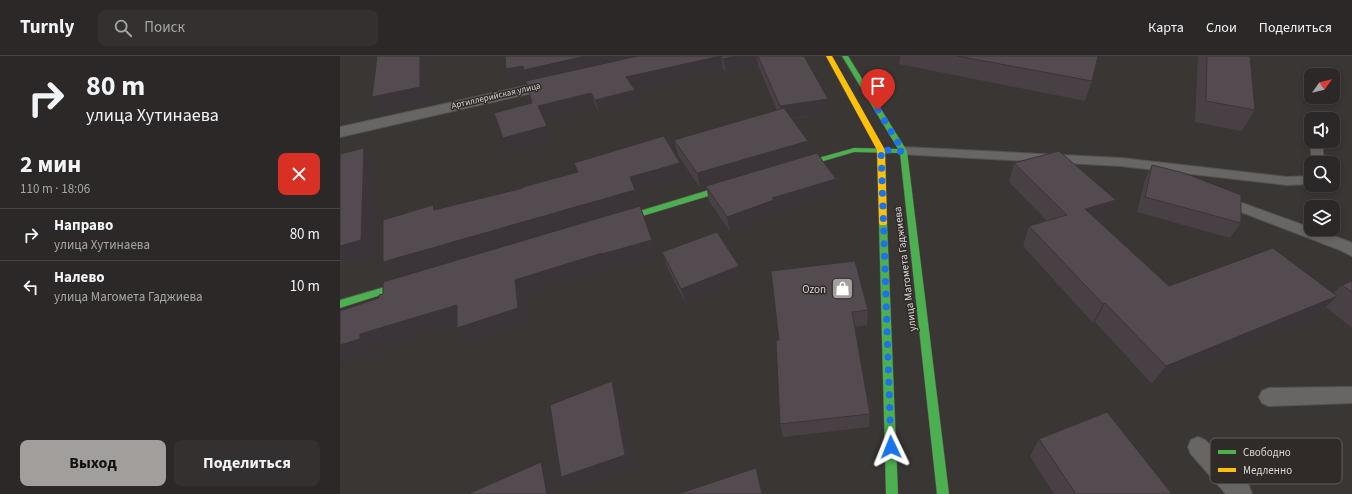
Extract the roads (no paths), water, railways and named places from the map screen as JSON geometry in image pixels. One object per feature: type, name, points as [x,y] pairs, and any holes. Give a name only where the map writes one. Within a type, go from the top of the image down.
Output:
[{"type":"main road","name":"улица Магомета Гаджиева","points":[[829,56],[881,150],[892,494]]},
{"type":"main road","name":"улица Магомета Гаджиева","points":[[845,56],[903,151],[943,494]]},
{"type":"main road","points":[[786,170],[854,150],[903,151]]},
{"type":"main road","points":[[604,225],[740,184]]},
{"type":"main road","points":[[340,304],[423,279]]},
{"type":"street","name":"Артиллерийская улица","points":[[340,132],[574,79]]},
{"type":"lane","points":[[903,151],[1121,162],[1287,181],[1304,181]]},
{"type":"lane","points":[[1121,162],[1174,181]]},
{"type":"lane","points":[[1211,196],[1345,246],[1352,251]]},
{"type":"lane","points":[[1269,397],[1352,395]]},
{"type":"lane","points":[[1198,447],[1210,460]]},
{"type":"lane","points":[[1232,484],[1241,494]]},
{"type":"place","name":"Ozon","points":[[842,289]]}]
